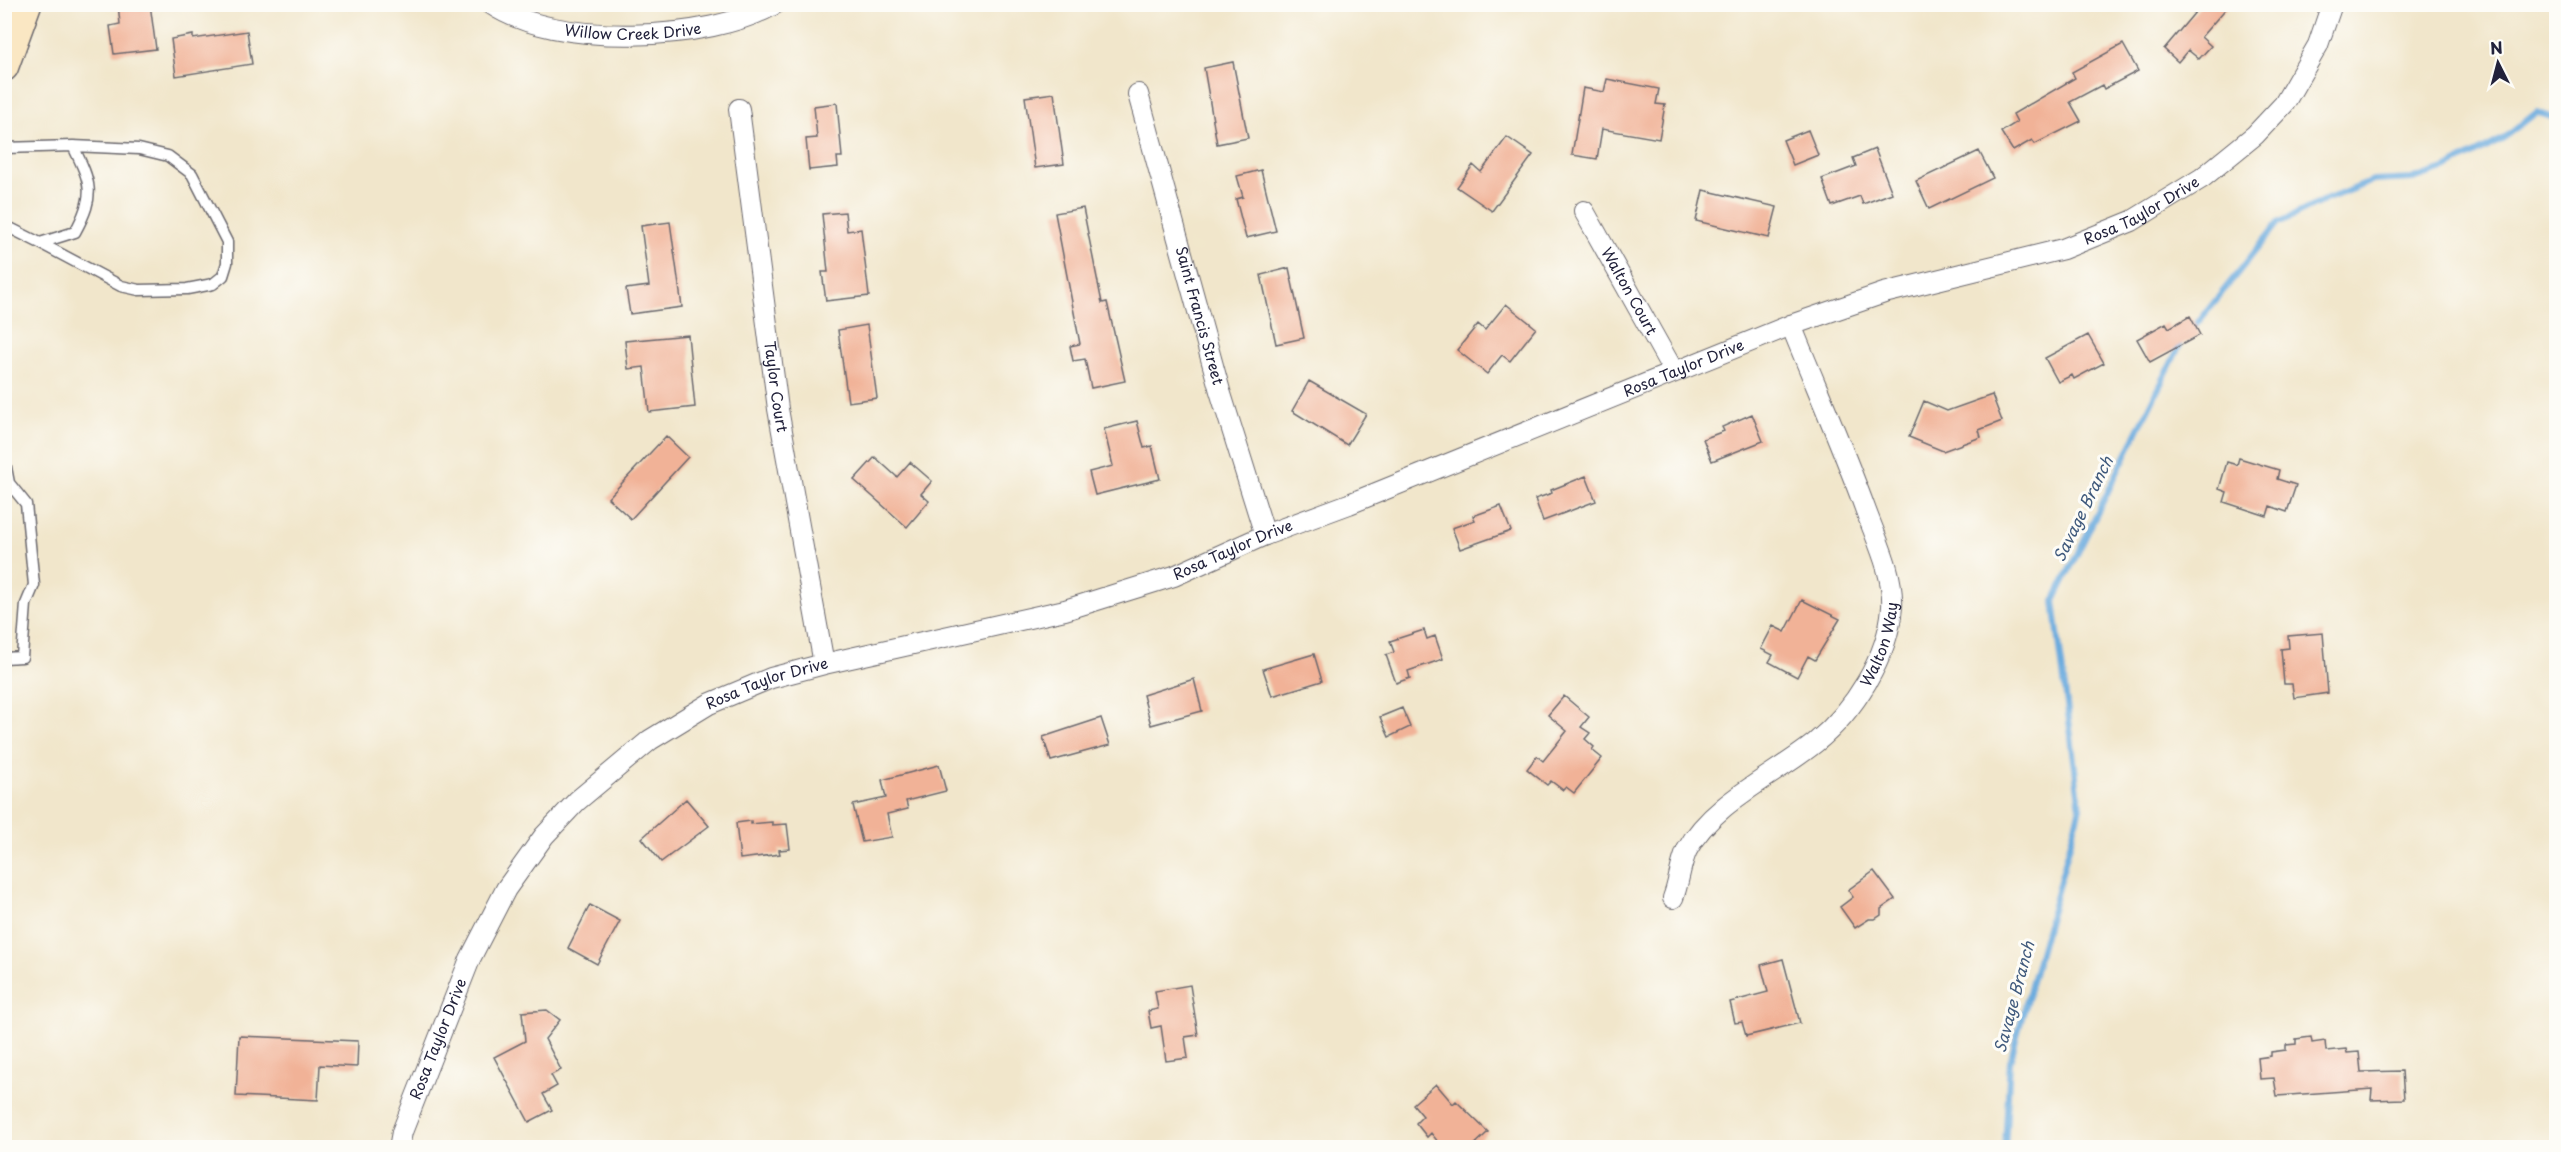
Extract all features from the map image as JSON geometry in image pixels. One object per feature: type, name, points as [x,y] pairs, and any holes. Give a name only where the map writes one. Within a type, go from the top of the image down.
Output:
[{"type":"street","points":[[4,67],[27,4]]},
{"type":"street","name":"Willow Creek Drive","points":[[491,4],[502,12],[542,25],[583,33],[616,35],[656,34],[719,26],[775,4]]},
{"type":"street","name":"Rosa Taylor Drive","points":[[399,1148],[402,1132],[470,958],[506,889],[544,836],[577,801],[650,740],[709,704],[771,678],[1065,610],[1174,576],[1265,535],[1349,504],[1791,325],[1884,292],[1973,273],[2073,245],[2132,221],[2202,178],[2251,139],[2284,104],[2318,45],[2332,4]]},
{"type":"street","name":"Saint Francis Street","points":[[1138,94],[1220,391],[1265,535]]},
{"type":"street","name":"Taylor Court","points":[[739,109],[778,409],[824,664]]},
{"type":"street","name":"Walton Court","points":[[1584,211],[1674,372]]},
{"type":"street","name":"Walton Way","points":[[1672,898],[1687,852],[1701,829],[1724,807],[1803,753],[1828,732],[1847,711],[1862,688],[1887,635],[1892,606],[1883,556],[1850,468],[1791,325]]},
{"type":"lane","points":[[40,243],[75,232],[88,209],[88,178],[74,146]]},
{"type":"lane","points":[[4,148],[74,146],[139,149],[168,156],[192,174],[227,242],[227,263],[223,276],[213,284],[187,289],[139,290],[121,286],[4,225]]},
{"type":"lane","points":[[4,458],[9,483],[26,504],[34,585],[26,604],[22,657],[4,658]]},
{"type":"building","points":[[118,4],[150,4],[156,49],[114,54],[110,26],[120,24]]},
{"type":"building","points":[[2202,4],[2230,4],[2201,37],[2211,46],[2199,59],[2188,50],[2178,62],[2164,49]]},
{"type":"building","points":[[247,31],[252,64],[176,76],[171,39],[193,35],[193,39]]},
{"type":"building","points":[[2123,44],[2138,71],[2104,89],[2102,85],[2070,102],[2081,121],[2035,144],[2032,140],[2013,151],[2001,132],[2017,122],[2013,114],[2075,78],[2072,72]]},
{"type":"building","points":[[1233,62],[1248,138],[1217,144],[1204,68]]},
{"type":"building","points":[[1607,79],[1659,89],[1656,104],[1665,105],[1659,139],[1602,129],[1597,159],[1572,155],[1583,88],[1604,92]]},
{"type":"building","points":[[1054,93],[1064,164],[1035,168],[1025,97]]},
{"type":"building","points":[[837,103],[842,157],[837,157],[838,167],[809,170],[806,139],[817,138],[814,106]]},
{"type":"building","points":[[1808,130],[1818,155],[1793,165],[1783,140]]},
{"type":"building","points":[[1507,137],[1533,155],[1492,211],[1457,187],[1473,165],[1481,172]]},
{"type":"building","points":[[1875,149],[1892,193],[1863,204],[1860,196],[1832,206],[1822,179],[1856,166],[1853,158]]},
{"type":"building","points":[[1979,151],[1993,178],[1929,209],[1916,181]]},
{"type":"building","points":[[1261,170],[1276,231],[1246,238],[1236,199],[1243,197],[1237,176]]},
{"type":"building","points":[[1703,190],[1777,207],[1769,238],[1696,221]]},
{"type":"building","points":[[1083,208],[1102,303],[1107,302],[1125,381],[1091,388],[1085,359],[1073,361],[1070,346],[1080,344],[1055,213]]},
{"type":"building","points":[[845,212],[847,231],[861,229],[869,296],[826,301],[822,272],[828,272],[822,214]]},
{"type":"building","points":[[670,222],[682,307],[630,314],[626,289],[649,286],[641,226]]},
{"type":"building","points":[[1289,268],[1304,338],[1276,344],[1261,275]]},
{"type":"building","points":[[1506,304],[1536,328],[1510,361],[1502,355],[1487,374],[1457,350],[1478,324],[1485,330]]},
{"type":"building","points":[[2190,316],[2200,335],[2150,362],[2137,339],[2166,323],[2169,328]]},
{"type":"building","points":[[867,325],[877,398],[848,402],[838,330]]},
{"type":"building","points":[[688,335],[695,407],[649,412],[644,367],[628,369],[625,341]]},
{"type":"building","points":[[2088,335],[2104,363],[2074,379],[2072,375],[2058,382],[2045,358]]},
{"type":"building","points":[[1309,381],[1366,414],[1347,445],[1292,411]]},
{"type":"building","points":[[1992,395],[2002,421],[1979,430],[1981,437],[1943,451],[1909,437],[1924,401],[1947,411]]},
{"type":"building","points":[[1752,414],[1763,441],[1712,461],[1703,439],[1724,431],[1722,427]]},
{"type":"building","points":[[1137,421],[1144,448],[1152,446],[1160,479],[1095,495],[1089,472],[1113,466],[1104,429]]},
{"type":"building","points":[[666,436],[688,457],[631,519],[608,498]]},
{"type":"building","points":[[875,457],[897,477],[910,462],[932,481],[921,494],[929,501],[907,527],[854,480]]},
{"type":"building","points":[[2239,458],[2279,470],[2277,479],[2296,485],[2287,512],[2270,506],[2267,516],[2224,502],[2227,492],[2219,489],[2227,462],[2237,465]]},
{"type":"building","points":[[1586,476],[1596,501],[1543,521],[1535,499]]},
{"type":"building","points":[[1501,506],[1511,531],[1460,549],[1452,528],[1475,520],[1473,516]]},
{"type":"building","points":[[1802,600],[1840,619],[1815,660],[1808,656],[1797,677],[1769,662],[1773,655],[1761,649],[1773,626],[1785,632]]},
{"type":"building","points":[[1424,630],[1427,639],[1435,636],[1443,659],[1408,671],[1410,678],[1396,683],[1386,655],[1394,652],[1390,641]]},
{"type":"building","points":[[2323,633],[2328,693],[2294,698],[2292,684],[2284,684],[2281,649],[2289,648],[2288,636]]},
{"type":"building","points":[[1314,654],[1322,681],[1272,696],[1263,669]]},
{"type":"building","points":[[1194,679],[1202,711],[1151,725],[1143,695]]},
{"type":"building","points":[[1564,696],[1589,717],[1581,727],[1590,733],[1585,739],[1594,747],[1592,750],[1602,758],[1574,793],[1566,787],[1563,790],[1551,781],[1547,785],[1527,769],[1537,756],[1543,761],[1567,731],[1548,715]]},
{"type":"building","points":[[1402,708],[1410,727],[1389,737],[1380,717]]},
{"type":"building","points":[[1101,718],[1110,745],[1051,761],[1043,737]]},
{"type":"building","points":[[939,765],[946,791],[906,801],[908,809],[887,814],[892,837],[862,842],[853,805],[886,798],[882,780]]},
{"type":"building","points":[[686,799],[709,826],[661,862],[642,838]]},
{"type":"building","points":[[751,821],[751,824],[772,822],[772,825],[787,824],[790,849],[779,850],[780,854],[740,859],[736,823]]},
{"type":"building","points":[[1874,871],[1895,899],[1881,909],[1881,915],[1855,928],[1840,907],[1853,897],[1848,890]]},
{"type":"building","points":[[590,905],[620,921],[597,964],[568,948]]},
{"type":"building","points":[[1783,959],[1800,1023],[1746,1036],[1742,1022],[1735,1023],[1730,1002],[1768,992],[1761,965]]},
{"type":"building","points":[[1190,985],[1198,1035],[1185,1037],[1188,1058],[1166,1061],[1161,1026],[1151,1028],[1148,1011],[1158,1009],[1155,991]]},
{"type":"building","points":[[547,1010],[560,1020],[545,1039],[561,1070],[551,1075],[557,1086],[543,1094],[552,1110],[529,1122],[494,1057],[525,1041],[522,1012]]},
{"type":"building","points":[[239,1036],[358,1041],[357,1067],[320,1065],[318,1100],[236,1096]]},
{"type":"building","points":[[2311,1037],[2312,1043],[2325,1041],[2326,1051],[2346,1049],[2347,1053],[2359,1052],[2361,1072],[2402,1071],[2404,1099],[2371,1100],[2372,1089],[2277,1096],[2274,1078],[2260,1079],[2258,1058],[2271,1056],[2271,1052],[2286,1050],[2286,1045],[2296,1044],[2296,1039]]},
{"type":"building","points":[[1436,1084],[1453,1104],[1456,1101],[1488,1132],[1471,1148],[1443,1148],[1431,1133],[1427,1137],[1416,1123],[1423,1116],[1413,1104]]},
{"type":"waterway","name":"Savage Branch","points":[[2191,331],[2278,223],[2325,200],[2373,181],[2413,179],[2447,168],[2503,139],[2537,112],[2556,119]]},
{"type":"waterway","name":"Savage Branch","points":[[2005,1148],[2010,1061],[2080,808],[2054,601],[2182,341]]}]
